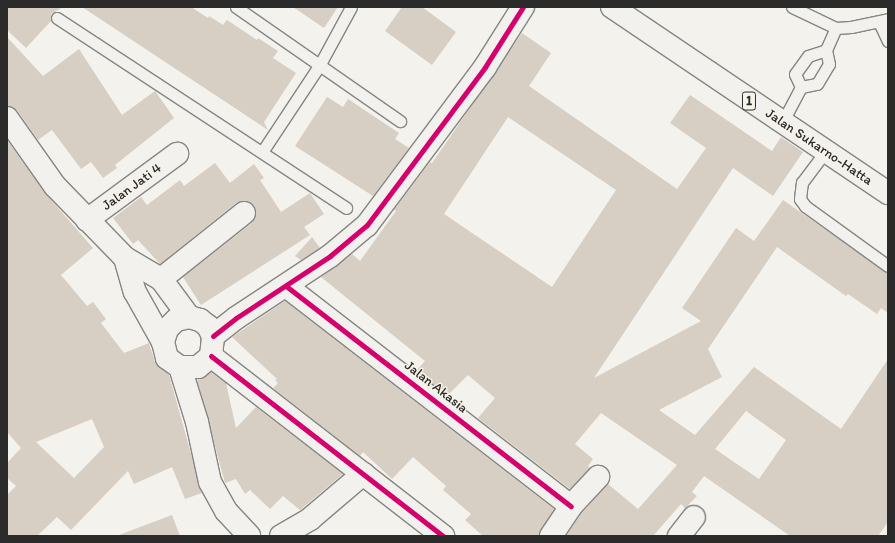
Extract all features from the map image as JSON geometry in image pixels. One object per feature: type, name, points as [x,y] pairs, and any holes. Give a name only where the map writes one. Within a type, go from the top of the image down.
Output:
[{"type":"main road","points":[[125,258],[135,292],[163,342],[167,358],[180,367],[198,367],[212,346],[286,286],[330,256],[372,219],[485,66],[523,7]]},
{"type":"main road","name":"Jalan Sukarno-Hatta","points":[[612,7],[825,152],[888,193]]},
{"type":"main road","points":[[7,118],[55,186],[125,258],[161,279],[189,317]]},
{"type":"main road","name":"Jalan Jati 4","points":[[87,220],[177,154]]},
{"type":"main road","points":[[161,279],[244,213]]},
{"type":"main road","name":"Jalan Akasia","points":[[286,286],[571,506]]},
{"type":"main road","points":[[163,342],[167,329],[176,320],[189,317],[200,320],[208,326],[212,346],[363,474],[437,534]]},
{"type":"main road","points":[[180,367],[197,422],[210,482],[226,511],[249,536]]},
{"type":"main road","points":[[281,536],[316,514],[363,474]]},
{"type":"main road","points":[[551,536],[571,506],[598,477]]},
{"type":"main road","points":[[679,536],[694,517]]},
{"type":"lane","points":[[236,7],[400,121]]},
{"type":"lane","points":[[262,152],[319,66],[351,7]]},
{"type":"lane","points":[[792,7],[836,28],[883,20],[888,41]]},
{"type":"lane","points":[[57,18],[346,208]]},
{"type":"lane","points":[[801,87],[817,84],[829,64],[826,50],[836,28]]},
{"type":"lane","points":[[801,87],[795,74],[808,56],[826,50]]},
{"type":"lane","points":[[782,122],[801,87]]},
{"type":"lane","points":[[825,152],[802,182],[800,199],[805,206],[888,266]]},
{"type":"building","points":[[7,7],[63,7],[51,14],[51,21],[26,48],[7,30]]},
{"type":"building","points":[[82,7],[191,7],[208,18],[209,16],[223,25],[227,20],[257,40],[258,38],[278,51],[273,58],[296,73],[264,122],[268,130]]},
{"type":"building","points":[[293,7],[338,7],[324,28]]},
{"type":"building","points":[[402,7],[422,7],[456,32],[432,65],[385,31]]},
{"type":"building","points":[[522,33],[551,53],[529,86],[677,189],[706,148],[670,123],[690,95],[772,151],[781,137],[803,152],[773,196],[733,168],[594,378],[701,321],[682,308],[736,228],[754,241],[783,200],[888,273],[888,313],[881,308],[877,314],[848,294],[846,296],[777,247],[708,349],[722,377],[659,410],[695,435],[754,367],[841,429],[888,359],[888,522],[878,536],[790,536],[704,476],[692,492],[697,496],[685,508],[681,504],[653,536],[566,536],[581,514],[608,484],[638,509],[677,465],[601,413],[575,444],[593,459],[588,466],[590,468],[570,489],[478,418],[495,398],[468,375],[448,395],[416,371],[425,361],[321,277],[352,254],[360,261],[396,211],[394,210],[430,162],[432,163]],"holes":[[[508,117],[616,190],[552,287],[444,214]],[[746,411],[786,440],[759,479],[715,449]]]},
{"type":"building","points":[[7,37],[43,76],[79,49],[122,115],[155,91],[174,118],[115,165],[117,168],[103,178],[91,162],[81,169],[52,130],[38,140],[17,110],[7,106]]},
{"type":"building","points":[[327,97],[343,107],[348,99],[399,133],[395,139],[409,148],[373,196],[295,146]]},
{"type":"building","points":[[7,140],[45,193],[93,248],[61,275],[87,306],[93,302],[106,319],[101,323],[124,353],[149,343],[155,362],[169,375],[202,493],[185,499],[172,467],[134,484],[128,471],[71,530],[57,517],[37,536],[7,536],[7,495],[16,486],[7,478],[7,463],[21,448],[7,432]],"holes":[[[92,419],[104,447],[74,478],[36,442]]]},
{"type":"building","points":[[215,163],[230,183],[254,164],[264,178],[260,180],[281,212],[310,193],[324,214],[304,227],[310,235],[201,305],[183,277],[252,223],[256,212],[254,205],[243,201],[236,203],[160,264],[138,240],[133,244],[113,218],[141,197],[147,205],[180,180],[184,186]]},
{"type":"building","points":[[312,237],[320,248],[301,260],[295,256]]},
{"type":"building","points":[[285,301],[554,509],[539,536],[483,536],[465,520],[471,514],[443,490],[446,486],[413,457],[392,479],[363,452],[360,456],[273,388],[278,383],[275,380],[277,379],[232,337]]},
{"type":"building","points":[[211,372],[226,383],[236,428],[256,407],[343,474],[300,510],[283,496],[270,509],[250,490],[245,494],[236,479],[225,483],[197,380]]},
{"type":"building","points":[[172,515],[180,536],[119,536],[119,535]]},
{"type":"cycle path","points":[[213,336],[236,318],[330,256],[367,225],[485,67],[523,7]]},
{"type":"cycle path","points":[[286,286],[571,506]]},
{"type":"cycle path","points":[[211,356],[443,536]]}]
